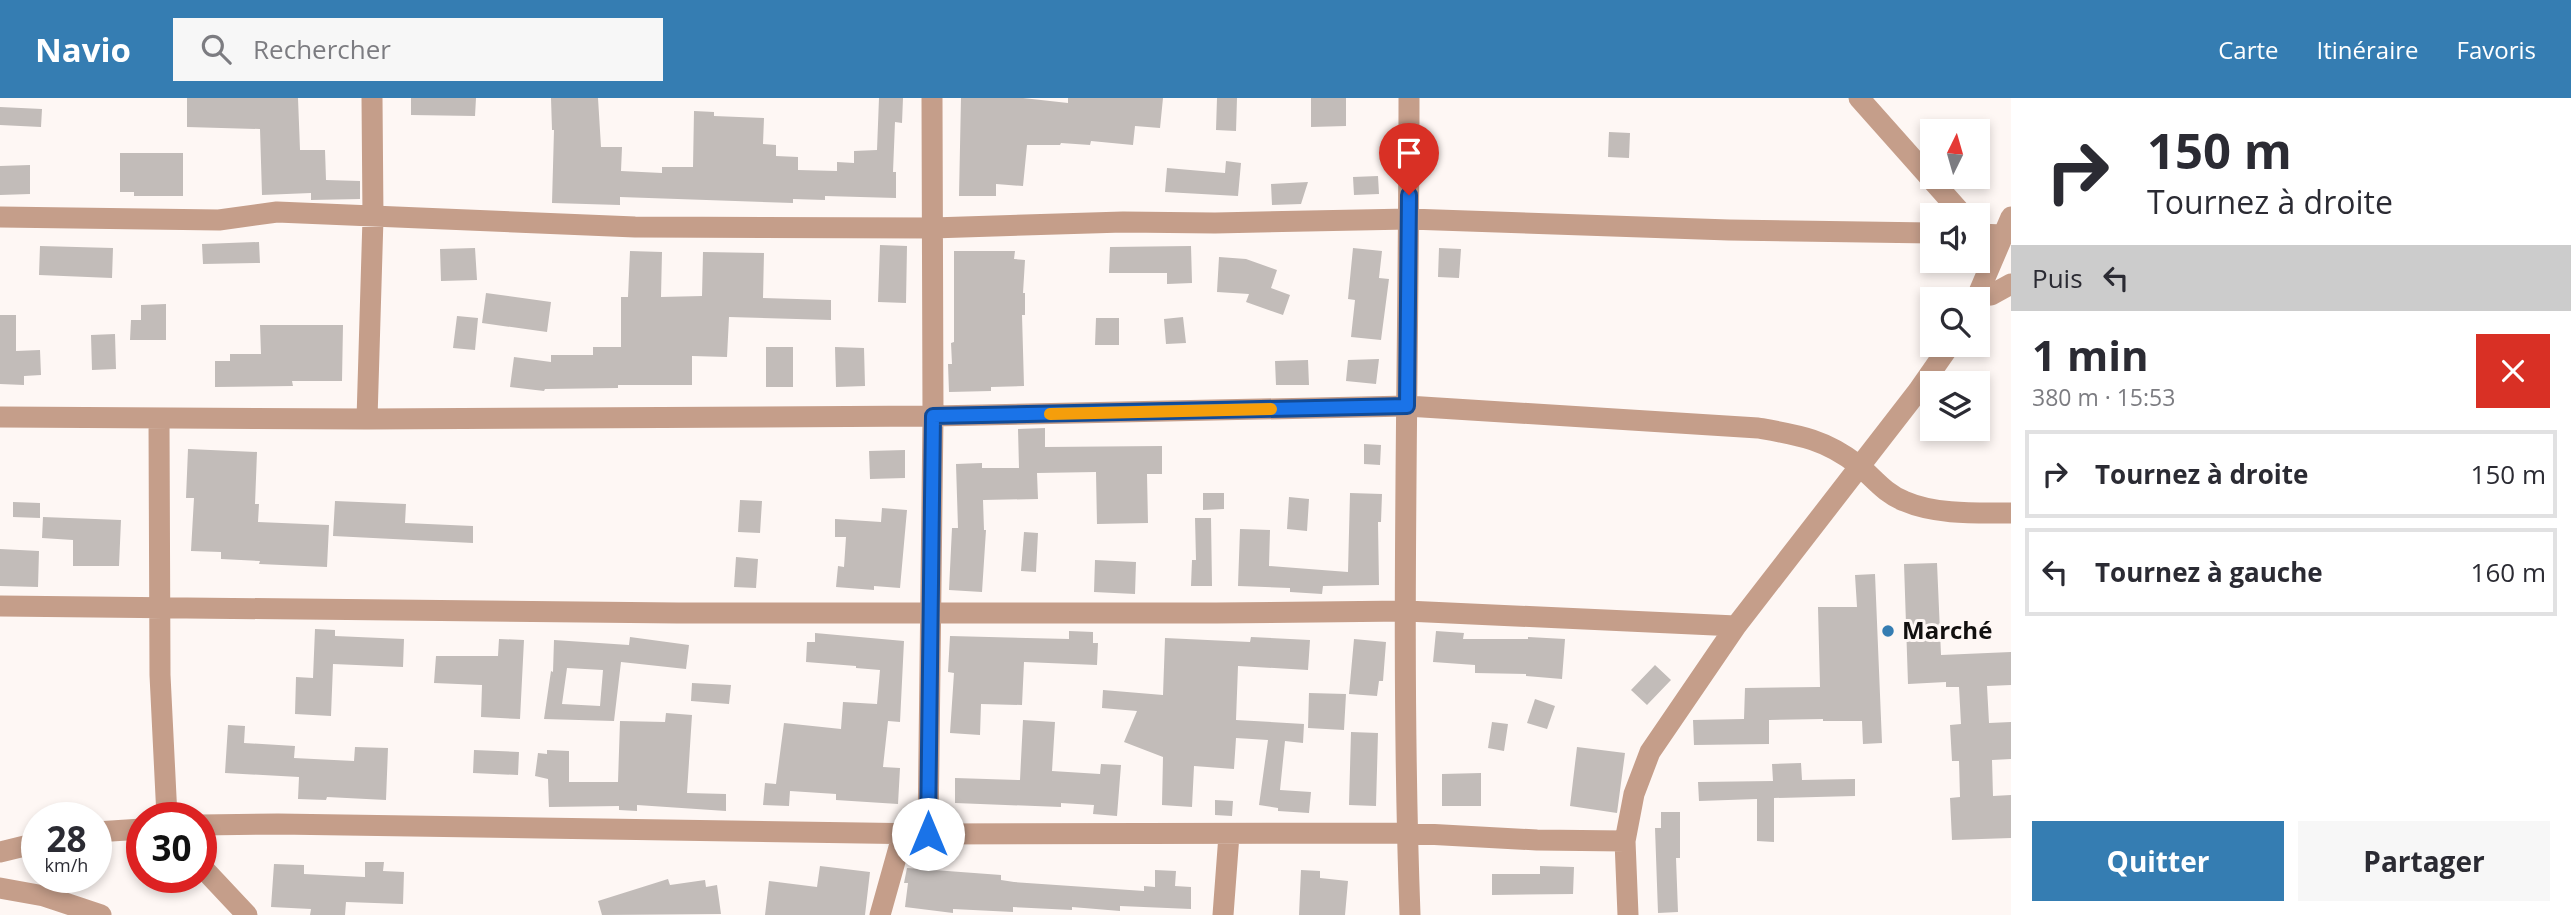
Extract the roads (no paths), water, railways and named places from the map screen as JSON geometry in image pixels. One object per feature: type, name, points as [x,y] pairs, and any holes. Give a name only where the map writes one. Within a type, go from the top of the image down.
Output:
[{"type":"street","points":[[367,419],[373,218],[372,98]]},
{"type":"street","points":[[928,834],[933,416],[932,98]]},
{"type":"street","points":[[1409,98],[1406,611],[1410,915]]},
{"type":"street","points":[[1859,98],[1952,203]]},
{"type":"street","points":[[0,217],[219,220],[276,212],[635,227],[932,228],[1123,222],[1409,219],[1729,230],[1920,233]]},
{"type":"street","points":[[1990,231],[2007,226]]},
{"type":"street","points":[[1982,287],[2007,226]]},
{"type":"street","points":[[1990,295],[2011,284]]},
{"type":"street","points":[[1628,915],[1625,841],[1634,794],[1650,752],[1735,626],[1919,391],[1942,357]]},
{"type":"street","points":[[0,417],[367,419],[933,416],[1407,406],[1758,428],[1798,435],[1829,444],[1859,466],[1882,489],[1905,502],[1950,510],[2011,513]]},
{"type":"street","points":[[159,418],[160,675],[166,802]]},
{"type":"street","points":[[0,606],[678,613],[1406,611],[1735,626]]},
{"type":"street","points":[[217,825],[928,834],[1407,833],[1536,840],[1625,841]]},
{"type":"street","points":[[880,915],[903,833]]},
{"type":"street","points":[[1223,915],[1229,835]]},
{"type":"street","points":[[0,852],[21,847]]},
{"type":"street","points":[[217,883],[247,915]]},
{"type":"street","points":[[0,888],[44,895],[101,915]]},
{"type":"place","name":"Marché","points":[[1888,631]]}]
